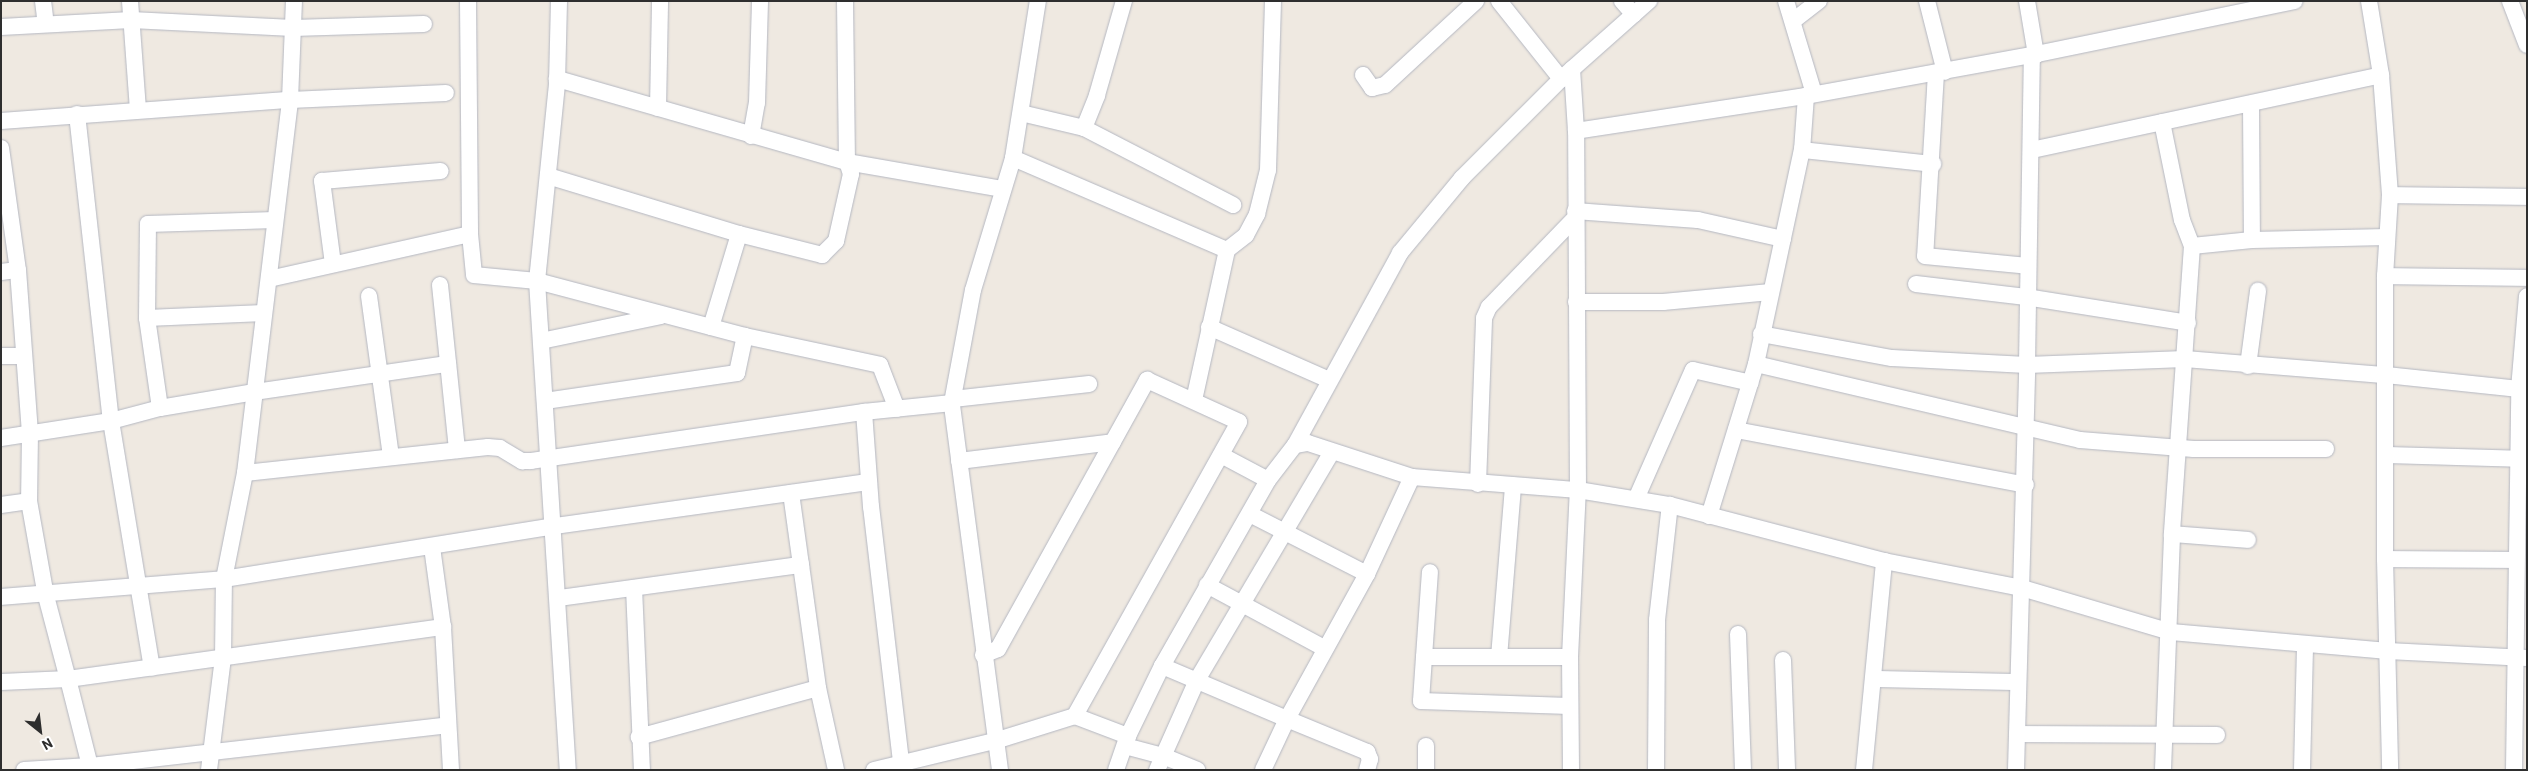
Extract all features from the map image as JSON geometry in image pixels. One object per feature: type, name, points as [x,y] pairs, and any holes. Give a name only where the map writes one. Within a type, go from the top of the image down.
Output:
[{"type":"street","points":[[43,1],[46,24]]},
{"type":"street","points":[[130,1],[138,110]]},
{"type":"street","points":[[209,770],[209,752],[223,658],[224,579],[245,473],[290,100],[294,1]]},
{"type":"street","points":[[468,1],[470,234],[474,275],[537,281],[745,336],[880,365],[897,409]]},
{"type":"street","points":[[559,1],[557,79],[537,281],[555,526],[568,770]]},
{"type":"street","points":[[658,108],[660,1]]},
{"type":"street","points":[[751,136],[757,103],[760,1]]},
{"type":"street","points":[[548,176],[739,234],[822,255],[836,241],[851,174],[847,162],[845,1]]},
{"type":"street","points":[[1000,770],[998,740],[984,655],[952,401],[973,290],[1002,189],[1013,158],[1038,1]]},
{"type":"street","points":[[1084,128],[1097,94],[1124,1]]},
{"type":"street","points":[[1194,400],[1227,250],[1246,235],[1257,214],[1268,170],[1273,1]]},
{"type":"street","points":[[1363,75],[1372,88],[1385,85],[1476,1]]},
{"type":"street","points":[[1499,1],[1567,74],[1576,131],[1578,490],[1570,657],[1571,770]]},
{"type":"street","points":[[1622,1],[1634,15]]},
{"type":"street","points":[[1116,770],[1126,741],[1162,666],[1268,480],[1295,444],[1400,253],[1462,178],[1567,74],[1649,1]]},
{"type":"street","points":[[1709,516],[1756,364],[1802,150],[1810,95],[1793,21],[1786,1]]},
{"type":"street","points":[[1793,21],[1819,1]]},
{"type":"street","points":[[1927,1],[1940,72],[1926,256],[2028,266]]},
{"type":"street","points":[[2016,770],[2017,682],[2028,428],[2026,297],[2034,55],[2027,1]]},
{"type":"street","points":[[1576,131],[1810,95],[2034,55],[2294,1]]},
{"type":"street","points":[[2370,1],[2381,75],[2390,195],[2385,276],[2387,455],[2385,559],[2390,770]]},
{"type":"street","points":[[2510,1],[2527,45]]},
{"type":"street","points":[[1,27],[132,20],[293,28],[424,24]]},
{"type":"street","points":[[2032,150],[2381,75]]},
{"type":"street","points":[[557,79],[847,162],[1002,189]]},
{"type":"street","points":[[1,121],[290,100],[446,93]]},
{"type":"street","points":[[2250,104],[2252,240]]},
{"type":"street","points":[[1020,113],[1084,128],[1233,205]]},
{"type":"street","points":[[77,114],[111,421],[152,668]]},
{"type":"street","points":[[2162,122],[2182,220],[2192,246],[2172,534],[2171,632],[2163,770]]},
{"type":"street","points":[[1,148],[9,271],[23,356],[30,433],[29,501],[46,596],[91,768]]},
{"type":"street","points":[[1802,150],[1933,164]]},
{"type":"street","points":[[1013,158],[1227,250]]},
{"type":"street","points":[[333,264],[322,181],[441,171]]},
{"type":"street","points":[[2390,195],[2527,197]]},
{"type":"street","points":[[1478,484],[1484,318],[1488,308],[1575,215],[1698,220],[1783,239]]},
{"type":"street","points":[[160,408],[147,318],[148,224],[275,220]]},
{"type":"street","points":[[269,279],[470,234]]},
{"type":"street","points":[[711,327],[739,234]]},
{"type":"street","points":[[2192,246],[2252,240],[2387,237]]},
{"type":"street","points":[[2385,276],[2527,278]]},
{"type":"street","points":[[1916,284],[2026,297],[2188,323]]},
{"type":"street","points":[[440,285],[458,450]]},
{"type":"street","points":[[2248,366],[2258,291]]},
{"type":"street","points":[[1576,302],[1662,302],[1771,292]]},
{"type":"street","points":[[369,296],[391,457]]},
{"type":"street","points":[[2519,767],[2522,658],[2515,560],[2522,508],[2522,386],[2527,296]]},
{"type":"street","points":[[147,318],[264,313]]},
{"type":"street","points":[[541,341],[666,315]]},
{"type":"street","points":[[1209,327],[1329,380]]},
{"type":"street","points":[[1761,334],[1892,358],[2027,366],[2184,359],[2248,366],[2522,386]]},
{"type":"street","points":[[545,402],[737,373],[745,336]]},
{"type":"street","points":[[1,356],[23,356]]},
{"type":"street","points":[[1,438],[111,421],[160,408],[255,392],[380,372],[448,364]]},
{"type":"street","points":[[1756,364],[2080,440],[2178,447],[2326,449]]},
{"type":"street","points":[[1636,499],[1693,370],[1751,383]]},
{"type":"street","points":[[984,655],[998,649],[1147,380],[1239,422],[1075,716]]},
{"type":"street","points":[[245,473],[458,450],[500,448],[522,461],[864,412],[1089,384]]},
{"type":"street","points":[[864,412],[869,482],[902,765]]},
{"type":"street","points":[[1736,430],[2026,485]]},
{"type":"street","points":[[959,461],[1112,442]]},
{"type":"street","points":[[1295,444],[1308,443],[1412,477],[1478,484],[1578,490],[1670,505],[1884,561],[2022,588],[2171,632],[2388,652],[2522,658]]},
{"type":"street","points":[[1160,763],[1197,680],[1240,602],[1332,452]]},
{"type":"street","points":[[1221,455],[1268,480]]},
{"type":"street","points":[[2387,455],[2522,459]]},
{"type":"street","points":[[1263,770],[1286,719],[1367,574],[1412,477]]},
{"type":"street","points":[[1,598],[46,596],[139,584],[224,579],[555,526],[869,482]]},
{"type":"street","points":[[1499,656],[1513,486]]},
{"type":"street","points":[[791,493],[818,688],[836,770]]},
{"type":"street","points":[[1,505],[29,501]]},
{"type":"street","points":[[1656,770],[1657,620],[1670,505]]},
{"type":"street","points":[[1250,514],[1367,574]]},
{"type":"street","points":[[2172,534],[2248,540]]},
{"type":"street","points":[[432,547],[443,627],[451,770]]},
{"type":"street","points":[[2385,559],[2515,560]]},
{"type":"street","points":[[1864,770],[1884,561]]},
{"type":"street","points":[[559,598],[801,565]]},
{"type":"street","points":[[1430,572],[1421,700],[1570,706]]},
{"type":"street","points":[[1207,585],[1324,648]]},
{"type":"street","points":[[634,588],[639,737],[642,770]]},
{"type":"street","points":[[1,682],[68,679],[443,627]]},
{"type":"street","points":[[1738,634],[1743,770]]},
{"type":"street","points":[[2302,770],[2305,645]]},
{"type":"street","points":[[1424,657],[1570,657]]},
{"type":"street","points":[[1783,660],[1787,770]]},
{"type":"street","points":[[1162,666],[1367,752],[1370,759],[1367,770]]},
{"type":"street","points":[[1874,679],[2017,682]]},
{"type":"street","points":[[639,737],[818,688]]},
{"type":"street","points":[[874,770],[902,765],[998,740],[1075,716],[1126,741],[1160,763],[1197,770]]},
{"type":"street","points":[[24,770],[91,768],[209,752],[448,725]]},
{"type":"street","points":[[2017,734],[2166,737],[2217,735]]},
{"type":"street","points":[[1426,746],[1426,770]]}]
